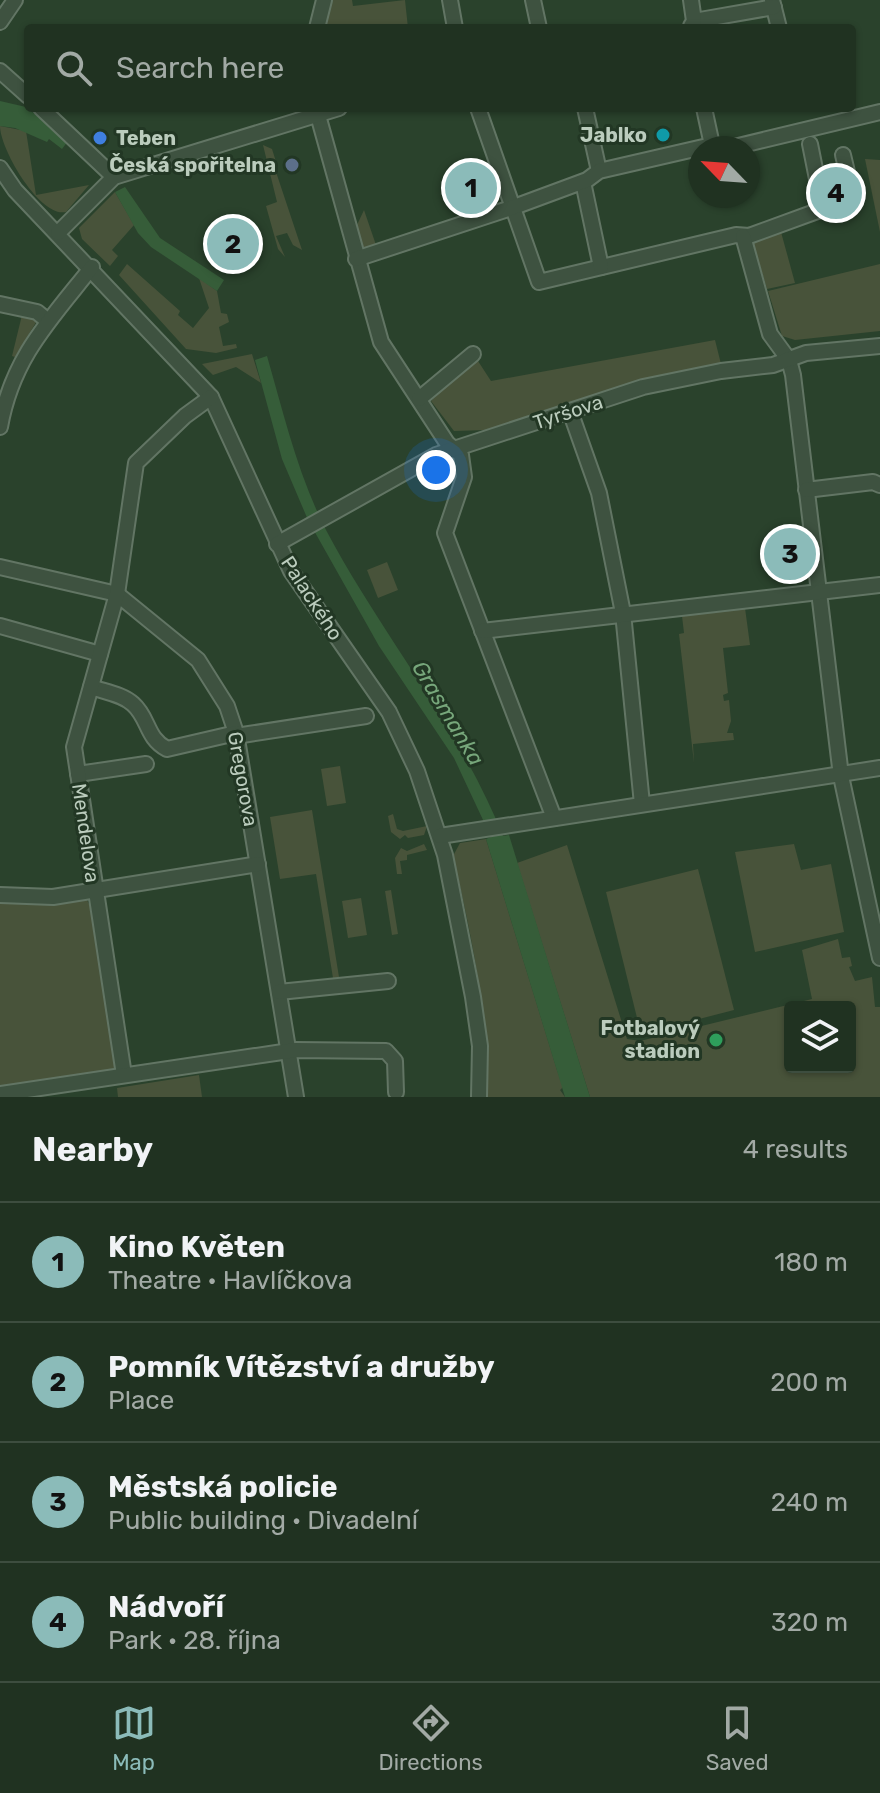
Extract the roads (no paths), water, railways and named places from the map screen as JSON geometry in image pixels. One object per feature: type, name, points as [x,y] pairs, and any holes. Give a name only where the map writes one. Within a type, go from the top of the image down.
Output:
[{"type":"street","points":[[0,11],[15,0]]},
{"type":"street","points":[[0,22],[15,0]]},
{"type":"street","points":[[318,24],[324,0]]},
{"type":"street","points":[[450,0],[454,24]]},
{"type":"street","points":[[533,0],[538,24]]},
{"type":"street","points":[[691,0],[692,24]]},
{"type":"street","points":[[696,24],[773,3],[778,24]]},
{"type":"street","points":[[0,71],[22,91]]},
{"type":"street","points":[[0,86],[22,91]]},
{"type":"street","points":[[45,112],[114,177]]},
{"type":"street","points":[[58,233],[114,177],[316,112],[381,342],[461,455],[464,477],[445,533],[554,818]]},
{"type":"street","points":[[479,112],[539,282],[743,236],[854,201],[843,155]]},
{"type":"street","points":[[586,112],[599,171]]},
{"type":"street","points":[[705,112],[713,136]]},
{"type":"street","points":[[760,143],[808,136],[880,112]]},
{"type":"street","points":[[808,136],[823,209]]},
{"type":"street","points":[[356,259],[514,207],[583,182],[599,171],[688,152]]},
{"type":"street","name":"Palackého","points":[[0,169],[211,397],[291,571],[389,712],[417,771],[440,836],[473,997],[480,1046],[479,1097]]},
{"type":"street","points":[[583,182],[601,267]]},
{"type":"street","points":[[743,236],[770,334],[789,360],[841,776],[880,958]]},
{"type":"street","points":[[0,427],[15,372],[48,321],[92,267]]},
{"type":"street","points":[[0,304],[37,312],[48,321]]},
{"type":"street","name":"Tyršova","points":[[277,544],[436,455],[454,449],[643,387],[789,360],[806,353],[880,346]]},
{"type":"street","points":[[419,399],[473,354]]},
{"type":"street","points":[[0,567],[117,594],[136,463],[185,416],[211,397]]},
{"type":"street","points":[[570,411],[599,493],[611,546],[623,613],[642,804]]},
{"type":"street","points":[[806,490],[873,482],[880,485]]},
{"type":"street","points":[[482,631],[880,585]]},
{"type":"street","name":"Mendelova","points":[[117,594],[74,747],[124,1075]]},
{"type":"street","name":"Gregorova","points":[[117,594],[198,660],[227,706],[236,734],[296,1097]]},
{"type":"street","points":[[0,626],[100,654]]},
{"type":"street","points":[[91,687],[133,704],[146,731],[167,749],[236,734],[366,716]]},
{"type":"street","points":[[78,774],[146,764]]},
{"type":"street","points":[[440,836],[880,768]]},
{"type":"street","points":[[0,895],[53,897],[258,864]]},
{"type":"street","points":[[279,992],[388,981]]},
{"type":"street","points":[[0,1094],[289,1051],[386,1051],[395,1061],[396,1092]]},
{"type":"place","name":"Jablko","points":[[663,135]]},
{"type":"place","name":"Teben","points":[[100,138]]},
{"type":"place","name":"Česká spořitelna","points":[[292,165]]},
{"type":"place","name":"Kino Květen","points":[[471,188]]},
{"type":"place","name":"Nádvoří","points":[[836,193]]},
{"type":"place","name":"Pomník Vítězství a družby","points":[[233,244]]},
{"type":"place","name":"Městská policie","points":[[790,554]]},
{"type":"place","name":"Fotbalový stadion","points":[[716,1040]]},
{"type":"water label","name":"Grasmanka","points":[[448,713]]}]
